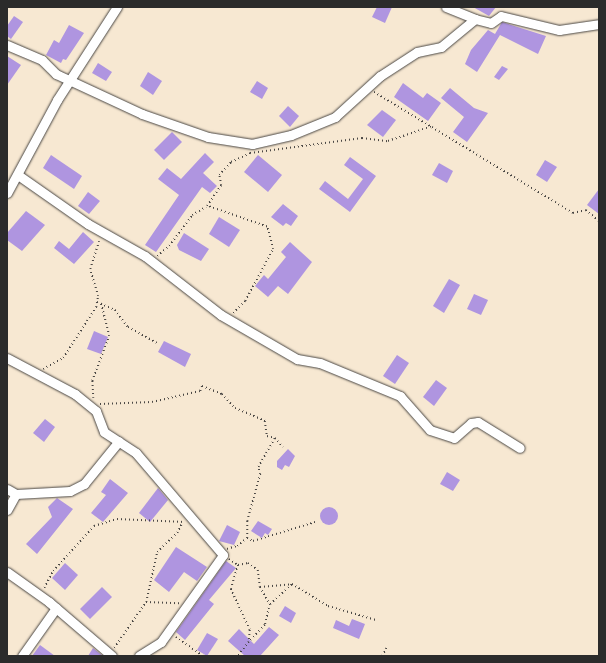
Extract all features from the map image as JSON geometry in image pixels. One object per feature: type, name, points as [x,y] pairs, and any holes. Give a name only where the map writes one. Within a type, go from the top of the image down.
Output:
[{"type":"street","points":[[7,193],[18,176],[71,79],[117,7]]},
{"type":"street","points":[[446,7],[475,20],[491,23],[502,16],[559,30],[599,24]]},
{"type":"street","points":[[7,45],[42,60],[56,74],[71,79],[162,122],[240,144],[278,138],[335,117],[391,68],[417,52],[441,47],[475,20]]},
{"type":"street","points":[[18,176],[100,231],[150,260],[228,319],[297,359],[320,363],[400,396],[430,430],[454,438],[471,423],[478,422],[520,448]]},
{"type":"street","points":[[7,358],[36,373],[95,410],[104,432],[136,453],[222,553],[189,601],[167,628],[160,642],[139,656]]},
{"type":"street","points":[[7,489],[16,494],[54,493],[84,484],[119,441]]},
{"type":"street","points":[[7,510],[16,494]]},
{"type":"street","points":[[7,572],[41,595],[111,655]]},
{"type":"street","points":[[22,656],[56,608]]},
{"type":"path","points":[[367,89],[386,96],[572,213],[586,210],[599,221]]},
{"type":"path","points":[[150,260],[169,246],[192,215],[206,206],[221,185],[219,175],[231,162],[250,153],[362,138],[388,141],[432,126]]},
{"type":"path","points":[[206,206],[267,227],[271,233],[273,249],[245,300],[228,319]]},
{"type":"path","points":[[36,373],[63,358],[97,302],[90,269],[100,231]]},
{"type":"path","points":[[97,302],[115,310],[128,327],[157,342]]},
{"type":"path","points":[[101,304],[109,336],[92,381],[94,404],[152,402],[200,391],[202,386],[222,394],[235,408],[265,421],[267,436],[275,438],[283,447]]},
{"type":"path","points":[[247,538],[246,521],[260,474],[258,467],[275,438]]},
{"type":"path","points":[[41,595],[53,571],[94,526],[117,519],[194,522]]},
{"type":"path","points":[[111,655],[146,602],[157,552],[177,533],[182,522]]},
{"type":"path","points":[[247,538],[260,540],[315,522]]},
{"type":"path","points":[[247,538],[238,546],[222,553],[238,565],[248,563],[258,570],[260,587],[270,604]]},
{"type":"path","points":[[238,565],[231,589],[250,630],[249,642]]},
{"type":"path","points":[[260,587],[292,584],[328,606],[376,620]]},
{"type":"path","points":[[238,656],[264,625],[270,604],[292,584]]},
{"type":"path","points":[[146,602],[167,605],[189,601]]},
{"type":"path","points":[[167,628],[202,656]]},
{"type":"path","points":[[382,656],[387,647]]},
{"type":"building","points":[[377,7],[392,7],[385,23],[372,17]]},
{"type":"building","points":[[473,7],[496,7],[489,16]]},
{"type":"building","points":[[14,16],[23,22],[11,39],[7,36],[7,26]]},
{"type":"building","points":[[502,22],[546,36],[538,54],[500,35],[477,72],[465,64],[471,50],[488,30],[495,34]]},
{"type":"building","points":[[69,25],[84,33],[66,60],[63,59],[61,63],[46,55],[54,40],[59,43]]},
{"type":"building","points":[[7,56],[21,65],[7,85]]},
{"type":"building","points":[[98,63],[112,72],[106,81],[92,73]]},
{"type":"building","points":[[502,66],[508,69],[499,80],[494,77]]},
{"type":"building","points":[[148,72],[162,81],[153,95],[140,86]]},
{"type":"building","points":[[257,81],[268,88],[262,99],[250,92]]},
{"type":"building","points":[[403,83],[423,98],[427,93],[441,103],[428,121],[394,97]]},
{"type":"building","points":[[450,88],[474,108],[488,113],[467,142],[453,132],[464,117],[441,98]]},
{"type":"building","points":[[288,106],[299,116],[290,127],[279,116]]},
{"type":"building","points":[[382,110],[396,120],[383,137],[367,125]]},
{"type":"building","points":[[172,132],[182,142],[164,160],[154,150]]},
{"type":"building","points":[[205,153],[214,162],[203,173],[217,186],[210,193],[202,187],[156,252],[145,245],[179,195],[158,179],[167,168],[181,179]]},
{"type":"building","points":[[51,155],[82,176],[74,189],[43,168]]},
{"type":"building","points":[[258,155],[282,175],[268,192],[244,172]]},
{"type":"building","points":[[350,157],[376,176],[350,212],[319,189],[325,181],[348,199],[363,179],[344,165]]},
{"type":"building","points":[[545,160],[557,167],[547,182],[536,175]]},
{"type":"building","points":[[439,163],[453,171],[447,183],[432,175]]},
{"type":"building","points":[[599,189],[599,214],[587,205]]},
{"type":"building","points":[[88,192],[100,201],[89,214],[78,206]]},
{"type":"building","points":[[283,204],[298,216],[291,226],[286,223],[283,226],[271,217]]},
{"type":"building","points":[[26,211],[45,225],[22,251],[7,240],[7,233]]},
{"type":"building","points":[[219,217],[240,230],[229,247],[209,234]]},
{"type":"building","points":[[83,232],[94,242],[74,264],[54,248],[59,241],[69,249]]},
{"type":"building","points":[[184,233],[209,249],[201,261],[179,250],[177,245]]},
{"type":"building","points":[[290,242],[312,262],[288,294],[278,286],[268,297],[255,286],[264,275],[268,279],[286,257],[281,252]]},
{"type":"building","points":[[449,279],[460,285],[444,313],[433,306]]},
{"type":"building","points":[[474,294],[488,300],[481,315],[467,309]]},
{"type":"building","points":[[94,331],[108,337],[101,354],[87,349]]},
{"type":"building","points":[[164,341],[191,354],[185,367],[158,352]]},
{"type":"building","points":[[397,355],[409,363],[395,384],[383,376]]},
{"type":"building","points":[[436,380],[447,388],[434,406],[423,397]]},
{"type":"building","points":[[45,419],[55,427],[44,442],[33,433]]},
{"type":"building","points":[[288,449],[295,456],[289,467],[285,465],[282,470],[277,467],[277,461]]},
{"type":"building","points":[[447,472],[460,480],[453,491],[440,484]]},
{"type":"building","points":[[110,479],[128,493],[103,522],[91,513],[106,495],[101,492]]},
{"type":"building","points":[[158,488],[168,500],[150,522],[139,513]]},
{"type":"building","points":[[57,498],[73,509],[37,554],[26,544],[52,517],[48,507]]},
{"type":"building","points":[[325,507],[333,507],[338,512],[336,523],[333,525],[325,525],[320,520],[320,512]]},
{"type":"building","points":[[258,521],[272,529],[268,535],[265,533],[262,538],[251,531]]},
{"type":"building","points":[[227,525],[240,532],[234,545],[219,541]]},
{"type":"building","points":[[176,547],[207,567],[197,581],[184,572],[169,592],[154,580]]},
{"type":"building","points":[[226,561],[236,568],[209,600],[214,604],[185,640],[176,632]]},
{"type":"building","points":[[65,563],[78,575],[65,590],[52,578]]},
{"type":"building","points":[[102,587],[112,597],[90,619],[80,609]]},
{"type":"building","points":[[285,606],[296,613],[291,623],[279,616]]},
{"type":"building","points":[[352,619],[365,624],[359,639],[333,628],[336,620],[349,626]]},
{"type":"building","points":[[269,627],[279,635],[260,656],[245,656],[228,641],[239,629],[254,644]]},
{"type":"building","points":[[207,633],[218,639],[207,656],[197,650]]},
{"type":"building","points":[[40,645],[55,656],[32,656]]},
{"type":"building","points":[[93,648],[103,656],[88,656]]}]
